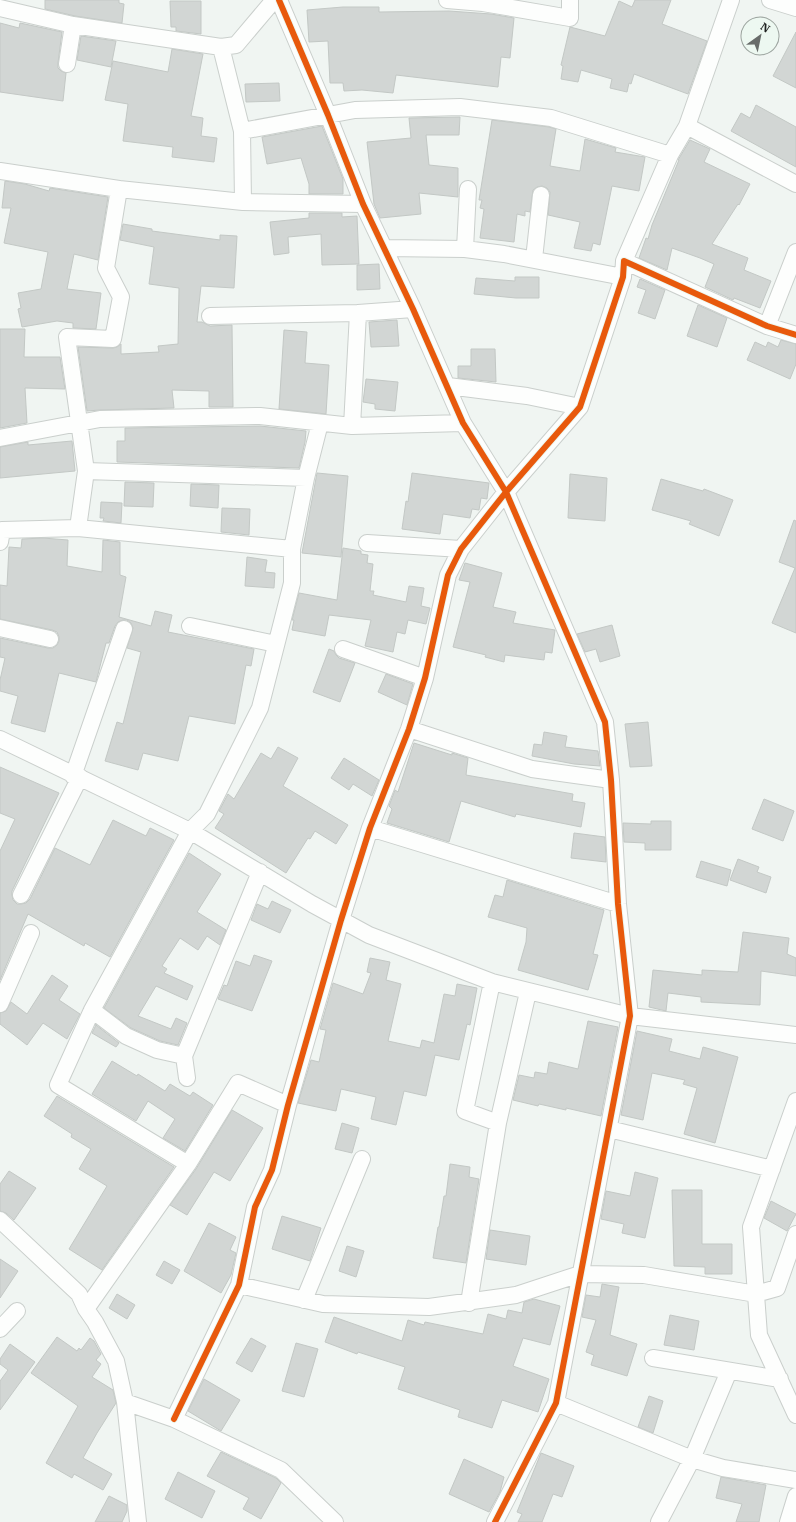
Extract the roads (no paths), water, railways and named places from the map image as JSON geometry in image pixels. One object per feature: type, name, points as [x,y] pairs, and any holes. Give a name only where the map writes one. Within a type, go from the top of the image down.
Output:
[{"type":"street","points":[[0,8],[72,25],[221,47],[236,45],[274,0]]},
{"type":"street","points":[[279,0],[328,115],[363,204],[413,309],[463,423],[506,492],[605,722],[611,780],[618,904],[630,1016],[556,1403],[495,1522]]},
{"type":"street","points":[[447,0],[483,4],[570,18],[570,0]]},
{"type":"street","points":[[174,1419],[239,1286],[255,1207],[272,1170],[288,1105],[341,920],[370,828],[409,729],[425,678],[448,575],[461,548],[506,492],[580,407],[624,269],[670,155],[687,126],[731,0]]},
{"type":"street","points":[[770,0],[796,8]]},
{"type":"street","points":[[67,64],[72,25]]},
{"type":"street","points":[[221,47],[242,131],[242,202]]},
{"type":"street","points":[[242,131],[355,110],[460,107],[551,118],[670,155]]},
{"type":"street","points":[[687,126],[796,184]]},
{"type":"street","points":[[0,171],[119,189],[242,202],[363,204]]},
{"type":"street","points":[[78,528],[86,471],[67,337],[113,339],[120,297],[106,268],[119,189]]},
{"type":"street","points":[[465,250],[468,190]]},
{"type":"street","points":[[534,259],[541,195]]},
{"type":"street","points":[[384,248],[465,250],[624,269],[767,326],[796,335]]},
{"type":"street","points":[[767,326],[796,252]]},
{"type":"street","points":[[210,316],[358,314],[413,309]]},
{"type":"street","points":[[352,426],[358,314]]},
{"type":"street","points":[[448,386],[527,396],[580,407]]},
{"type":"street","points":[[0,438],[100,419],[260,416],[352,426],[463,423]]},
{"type":"street","points":[[188,1164],[58,1085],[92,1010],[190,831],[207,814],[260,708],[292,583],[292,549],[306,478],[320,423]]},
{"type":"street","points":[[86,471],[306,478]]},
{"type":"street","points":[[1,534],[78,528],[292,549]]},
{"type":"street","points":[[367,543],[461,548]]},
{"type":"street","points":[[190,626],[276,644]]},
{"type":"street","points":[[0,628],[50,639]]},
{"type":"street","points":[[21,895],[76,776],[124,629]]},
{"type":"street","points":[[343,649],[425,678]]},
{"type":"street","points":[[409,729],[532,769],[611,780]]},
{"type":"street","points":[[0,739],[190,831],[369,935],[492,982],[630,1016],[796,1035]]},
{"type":"street","points":[[370,828],[618,904]]},
{"type":"street","points":[[187,1078],[184,1056],[260,872]]},
{"type":"street","points":[[0,1004],[31,933]]},
{"type":"street","points":[[492,982],[465,1111],[498,1123]]},
{"type":"street","points":[[470,1302],[498,1123],[528,992]]},
{"type":"street","points":[[92,1010],[126,1036],[157,1050],[184,1056]]},
{"type":"street","points":[[86,1309],[188,1164],[238,1083],[288,1105]]},
{"type":"street","points":[[796,1101],[751,1228],[759,1335],[796,1415]]},
{"type":"street","points":[[609,1128],[772,1169]]},
{"type":"street","points":[[304,1300],[362,1159]]},
{"type":"street","points":[[0,1220],[78,1294],[116,1361],[124,1402],[138,1522]]},
{"type":"street","points":[[239,1286],[324,1304],[429,1308],[516,1295],[580,1274],[644,1275],[756,1294],[777,1288],[796,1234]]},
{"type":"street","points":[[0,1328],[17,1311]]},
{"type":"street","points":[[653,1358],[780,1379]]},
{"type":"street","points":[[658,1522],[692,1459],[729,1371]]},
{"type":"street","points":[[124,1402],[174,1419],[281,1470],[335,1522]]},
{"type":"street","points":[[556,1403],[692,1459],[723,1468],[796,1480]]},
{"type":"street","points":[[788,1522],[796,1496]]}]
